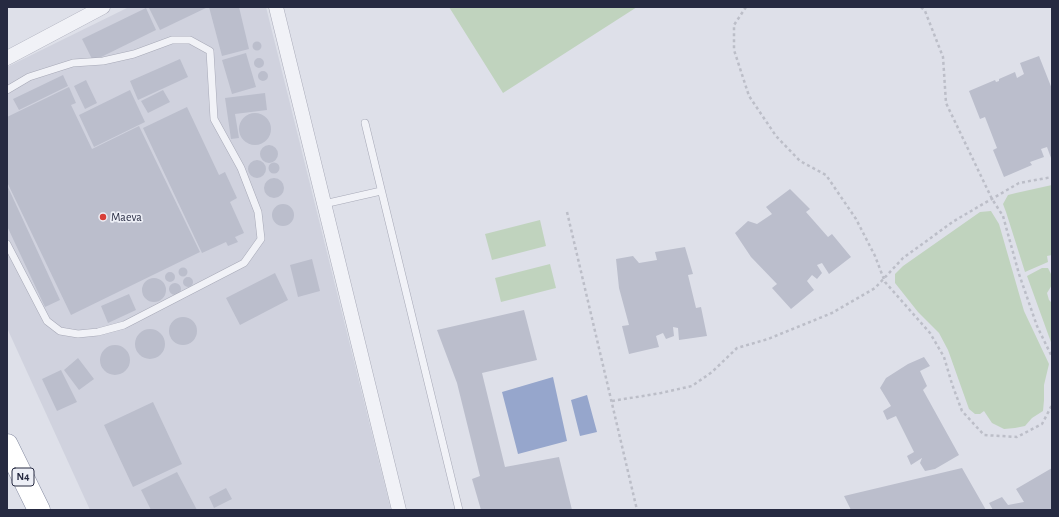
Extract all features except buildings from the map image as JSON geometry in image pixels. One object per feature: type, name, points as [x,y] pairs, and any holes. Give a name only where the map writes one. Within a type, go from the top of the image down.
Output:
[{"type":"highway","name":"N4","points":[[7,444],[39,510]]},
{"type":"street","points":[[7,58],[103,7]]},
{"type":"street","points":[[276,7],[399,510]]},
{"type":"lane","points":[[7,90],[29,77],[73,63],[103,61],[134,54],[172,40],[190,40],[210,51],[214,119],[241,168],[258,212],[261,240],[244,263],[124,325],[98,332],[78,334],[60,331],[47,321],[7,244]]},
{"type":"lane","points":[[365,123],[459,510]]},
{"type":"lane","points":[[324,204],[382,191]]},
{"type":"path","points":[[746,7],[734,25],[734,50],[749,96],[776,136],[800,161],[826,175],[856,219],[875,256],[885,282],[930,333],[944,357],[962,411],[984,435],[1017,438],[1042,424],[1052,405]]},
{"type":"path","points":[[921,7],[925,11],[943,57],[946,103],[992,199],[1003,216],[1019,274],[1035,319],[1052,357]]},
{"type":"path","points":[[612,401],[662,393],[692,386],[712,372],[737,348],[768,339],[832,313],[875,288],[903,258],[954,221],[1019,183],[1052,176]]},
{"type":"path","points":[[567,212],[637,510]]},
{"type":"shaded area","points":[[129,7],[266,7],[391,510],[90,510],[7,328],[7,67]]},
{"type":"green space","points":[[449,7],[637,7],[503,93]]},
{"type":"green space","points":[[1052,185],[1052,255],[1047,256],[1048,262],[1025,272],[1003,204],[1008,195]]},
{"type":"green space","points":[[991,211],[999,224],[1024,311],[1049,364],[1044,385],[1043,411],[1032,418],[1025,426],[1004,429],[992,423],[984,411],[980,414],[975,414],[969,409],[948,350],[939,333],[918,312],[895,283],[895,274],[903,266],[980,212]]},
{"type":"green space","points":[[540,220],[546,246],[492,260],[485,234]]},
{"type":"green space","points":[[550,264],[556,288],[501,302],[495,278]]},
{"type":"green space","points":[[1042,268],[1048,268],[1052,276],[1052,285],[1047,293],[1049,300],[1052,303],[1052,345],[1027,276]]},
{"type":"water","points":[[553,377],[567,441],[518,454],[502,392]]},
{"type":"water","points":[[587,395],[597,432],[580,436],[571,400]]},
{"type":"place","name":"Maeva","points":[[103,217]]}]
